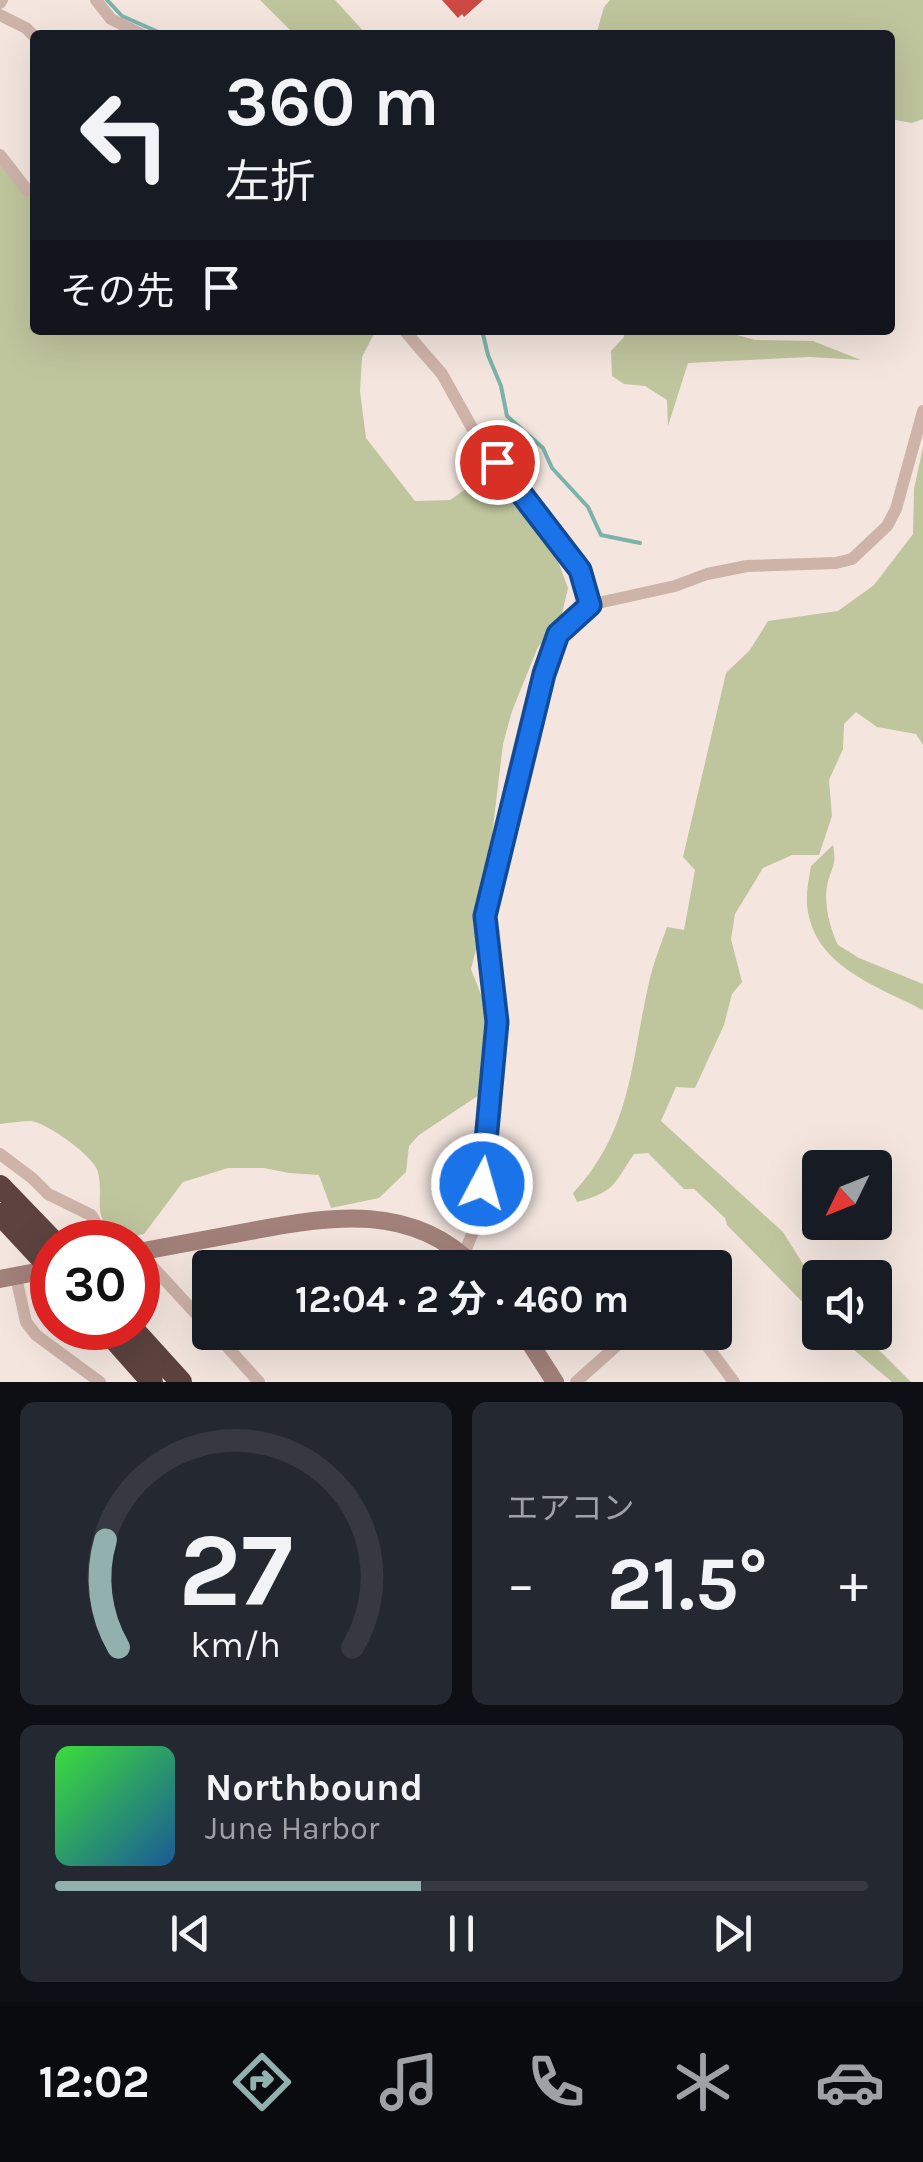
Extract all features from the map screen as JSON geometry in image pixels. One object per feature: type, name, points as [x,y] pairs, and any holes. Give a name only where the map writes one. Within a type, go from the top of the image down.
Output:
[{"type":"highway","points":[[0,1186],[30,1224]]},
{"type":"highway","points":[[0,1214],[30,1232]]},
{"type":"highway","points":[[124,1350],[152,1382]]},
{"type":"highway","points":[[152,1350],[181,1382]]},
{"type":"main road","points":[[160,1248],[316,1218],[355,1216],[425,1232],[453,1250]]},
{"type":"main road","points":[[535,1350],[555,1382]]},
{"type":"street","points":[[96,0],[110,19],[133,30]]},
{"type":"street","points":[[0,15],[30,32]]},
{"type":"street","points":[[0,155],[30,190]]},
{"type":"street","points":[[408,335],[442,374],[476,435],[580,570],[590,605]]},
{"type":"street","points":[[472,1250],[497,1022],[485,916],[544,674],[558,634],[590,605],[645,594],[707,574],[747,566],[836,564],[852,559],[887,526],[896,509],[923,411]]},
{"type":"street","points":[[0,1154],[48,1194],[94,1220]]},
{"type":"street","points":[[160,1275],[192,1309]]},
{"type":"street","points":[[8,1278],[26,1322],[36,1335],[100,1382]]},
{"type":"street","points":[[230,1350],[259,1382]]},
{"type":"street","points":[[576,1382],[612,1350]]},
{"type":"street","points":[[710,1350],[734,1382]]},
{"type":"green space","points":[[260,0],[335,0],[362,30],[290,30]]},
{"type":"green space","points":[[610,0],[923,0],[923,119],[912,123],[895,120],[895,30],[597,30]]},
{"type":"green space","points":[[0,153],[30,190],[30,335],[373,335],[362,357],[360,391],[366,438],[415,501],[450,500],[479,480],[509,499],[555,553],[568,588],[560,622],[538,647],[512,711],[503,744],[490,852],[481,886],[480,934],[471,969],[487,1010],[485,1052],[491,1087],[419,1135],[409,1146],[406,1172],[379,1198],[331,1208],[319,1175],[228,1168],[183,1182],[154,1220],[103,1220],[95,1165],[69,1141],[27,1121],[0,1124]]},
{"type":"green space","points":[[738,335],[755,340],[813,341],[861,360],[810,357],[688,363],[668,426],[667,400],[645,386],[624,384],[612,376],[611,351],[624,337]]},
{"type":"green space","points":[[923,447],[923,745],[916,734],[877,727],[856,712],[844,724],[843,749],[829,780],[832,816],[819,855],[792,855],[763,868],[735,914],[731,939],[742,982],[732,994],[724,1025],[695,1088],[676,1087],[661,1121],[783,1232],[802,1262],[802,1302],[727,1225],[725,1218],[694,1189],[684,1189],[648,1153],[634,1154],[613,1185],[600,1194],[577,1202],[573,1193],[593,1169],[619,1118],[650,978],[667,927],[684,930],[695,870],[683,857],[726,673],[750,650],[768,621],[838,611],[874,585],[913,534],[914,489]]},
{"type":"green space","points":[[833,845],[834,862],[826,903],[838,945],[859,958],[923,984],[923,1010],[849,971],[821,944],[807,905],[808,885],[811,866]]},
{"type":"green space","points":[[854,1350],[879,1350],[911,1382],[892,1382]]},
{"type":"building","points":[[442,0],[483,0],[458,18]]},
{"type":"waterway","points":[[107,0],[122,16],[154,30]]},
{"type":"waterway","points":[[483,335],[507,416],[543,448],[552,468],[588,507],[601,535],[640,543]]},
{"type":"route","points":[[482,1184],[497,1022],[485,916],[544,674],[558,634],[590,605],[580,570],[497,462]]}]
